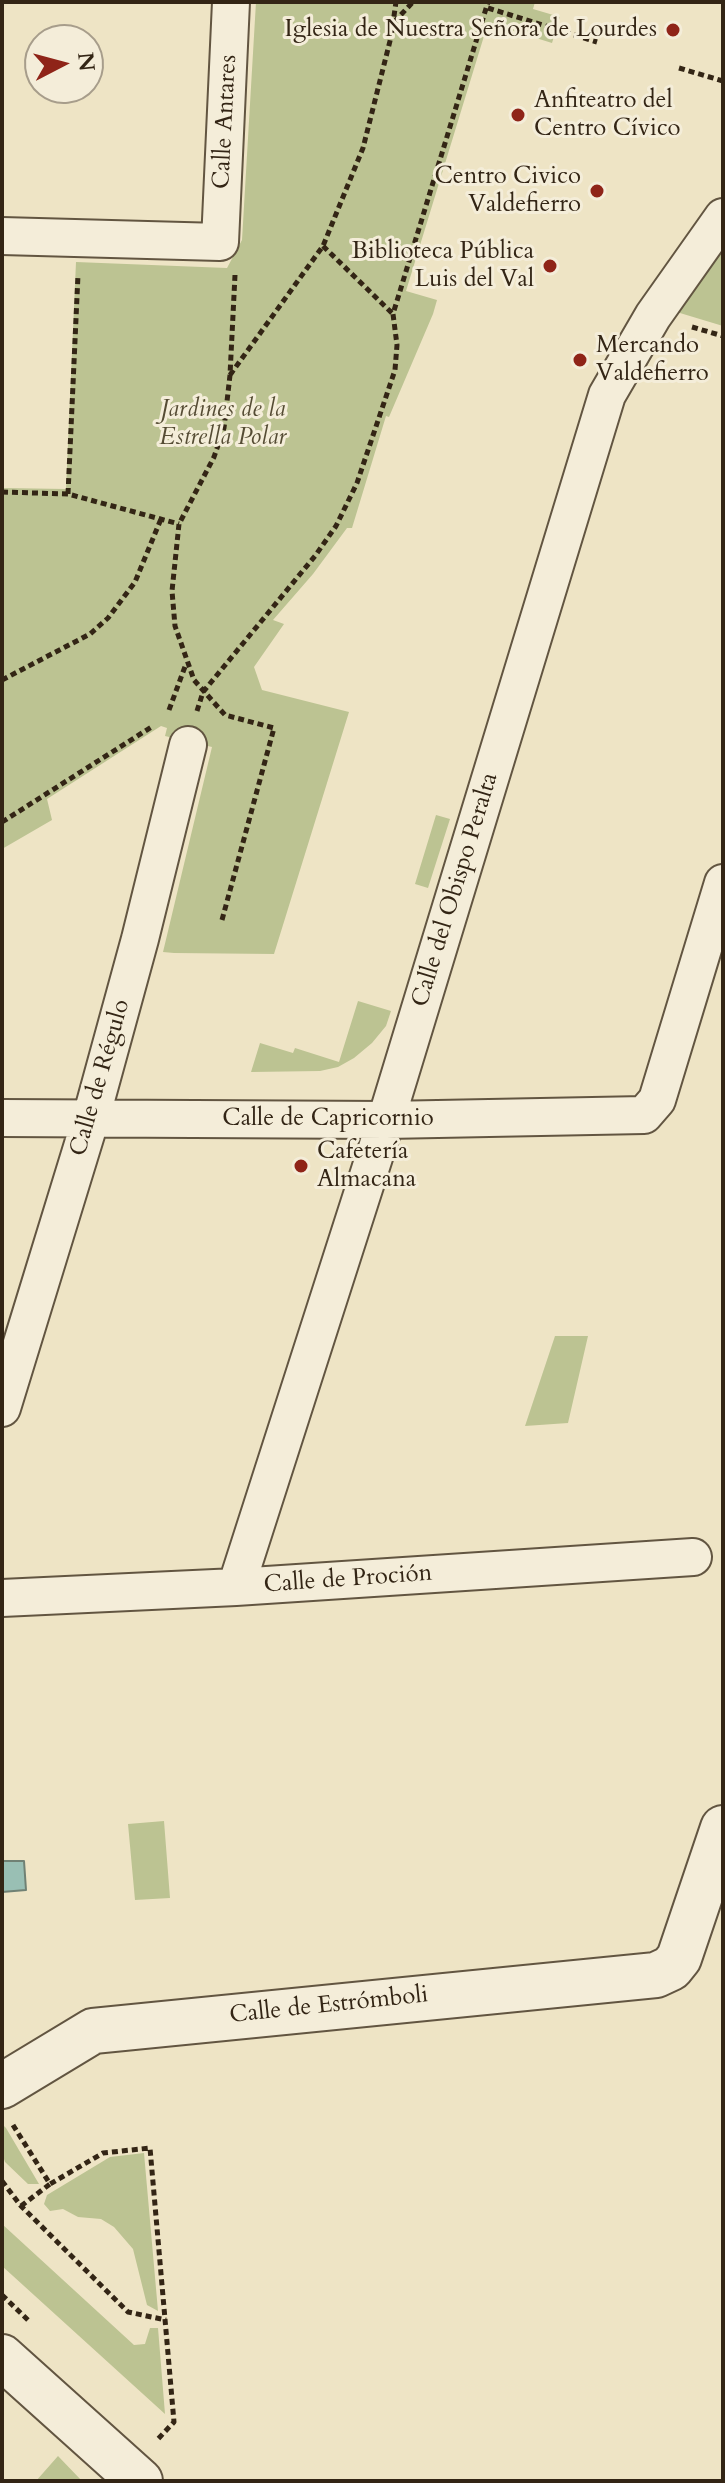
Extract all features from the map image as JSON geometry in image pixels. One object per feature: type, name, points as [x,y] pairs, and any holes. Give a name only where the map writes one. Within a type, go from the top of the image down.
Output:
[{"type":"street","name":"Calle Antares","points":[[227,257],[231,2]]},
{"type":"street","name":"Calle del Obispo Peralta","points":[[236,1587],[386,1120],[607,395],[653,316],[723,217]]},
{"type":"street","points":[[2,236],[79,238],[227,257]]},
{"type":"street","name":"Calle de Régulo","points":[[2,1408],[91,1118],[188,745]]},
{"type":"street","name":"Calle de Capricornio","points":[[2,1118],[386,1120],[644,1115],[657,1100],[723,883]]},
{"type":"street","name":"Calle de Proción","points":[[2,1598],[236,1587],[693,1557]]},
{"type":"street","name":"Calle de Estrómboli","points":[[6,2103],[93,2031],[656,1975],[671,1968],[679,1958],[723,1828]]},
{"type":"street","points":[[2,2357],[139,2468]]},
{"type":"path","points":[[230,375],[323,246],[363,148],[396,2]]},
{"type":"path","points":[[393,22],[413,2]]},
{"type":"path","points":[[188,745],[203,692],[315,556],[348,505],[395,370],[398,354],[393,314],[488,5],[597,42]]},
{"type":"path","points":[[679,68],[723,81]]},
{"type":"path","points":[[68,494],[79,238]]},
{"type":"path","points":[[323,246],[393,314]]},
{"type":"path","points":[[222,920],[274,728],[225,715],[203,692],[186,663],[172,609],[179,524],[224,428],[230,375],[227,257]]},
{"type":"path","points":[[2,492],[68,494],[179,524]]},
{"type":"path","points":[[2,680],[90,634],[108,618],[135,582],[161,519]]},
{"type":"path","points":[[166,715],[181,683],[186,663]]},
{"type":"path","points":[[2,822],[160,722]]},
{"type":"path","points":[[6,2103],[50,2184]]},
{"type":"path","points":[[21,2206],[50,2184],[103,2153],[150,2148],[174,2422],[139,2468]]},
{"type":"path","points":[[2,2181],[21,2206],[128,2312],[166,2320]]},
{"type":"green space","name":"Jardines de la Estrella Polar","points":[[256,2],[535,2],[533,9],[560,17],[552,43],[488,23],[406,291],[437,300],[433,314],[389,417],[386,416],[352,528],[347,528],[273,620],[284,624],[254,667],[262,690],[349,712],[274,954],[163,952],[212,747],[165,736],[167,728],[161,726],[47,799],[52,820],[2,849],[2,488],[66,489],[76,262],[227,268],[242,240]]},
{"type":"green space","points":[[723,234],[723,326],[670,310]]},
{"type":"green space","points":[[436,815],[450,819],[428,888],[415,884]]},
{"type":"green space","points":[[358,1001],[391,1011],[386,1026],[354,1058],[338,1067],[320,1071],[251,1072],[260,1043],[293,1053],[295,1048],[339,1062]]},
{"type":"green space","points":[[555,1336],[588,1336],[568,1423],[525,1426]]},
{"type":"green space","points":[[164,1821],[170,1898],[135,1900],[128,1824]]},
{"type":"green space","points":[[2,2124],[39,2184],[28,2184],[5,2162]]},
{"type":"green space","points":[[144,2153],[158,2311],[147,2305],[133,2249],[114,2227],[101,2219],[78,2217],[63,2209],[50,2211],[44,2204],[47,2195],[110,2157]]},
{"type":"green space","points":[[2,2224],[134,2345],[145,2344],[150,2328],[158,2328],[165,2414],[2,2266]]},
{"type":"green space","points":[[58,2456],[82,2481],[36,2481]]},
{"type":"water","points":[[2,1861],[24,1861],[26,1890],[2,1892]]},
{"type":"place","name":"Iglesia de Nuestra Señora de Lourdes","points":[[673,30]]},
{"type":"place","name":"Anfiteatro del Centro Cívico","points":[[518,115]]},
{"type":"place","name":"Centro Civico Valdefierro","points":[[597,191]]},
{"type":"place","name":"Biblioteca Pública Luis del Val","points":[[550,266]]},
{"type":"place","name":"Mercando Valdefierro","points":[[580,360]]},
{"type":"place","name":"Cafetería Almacana","points":[[301,1166]]}]
